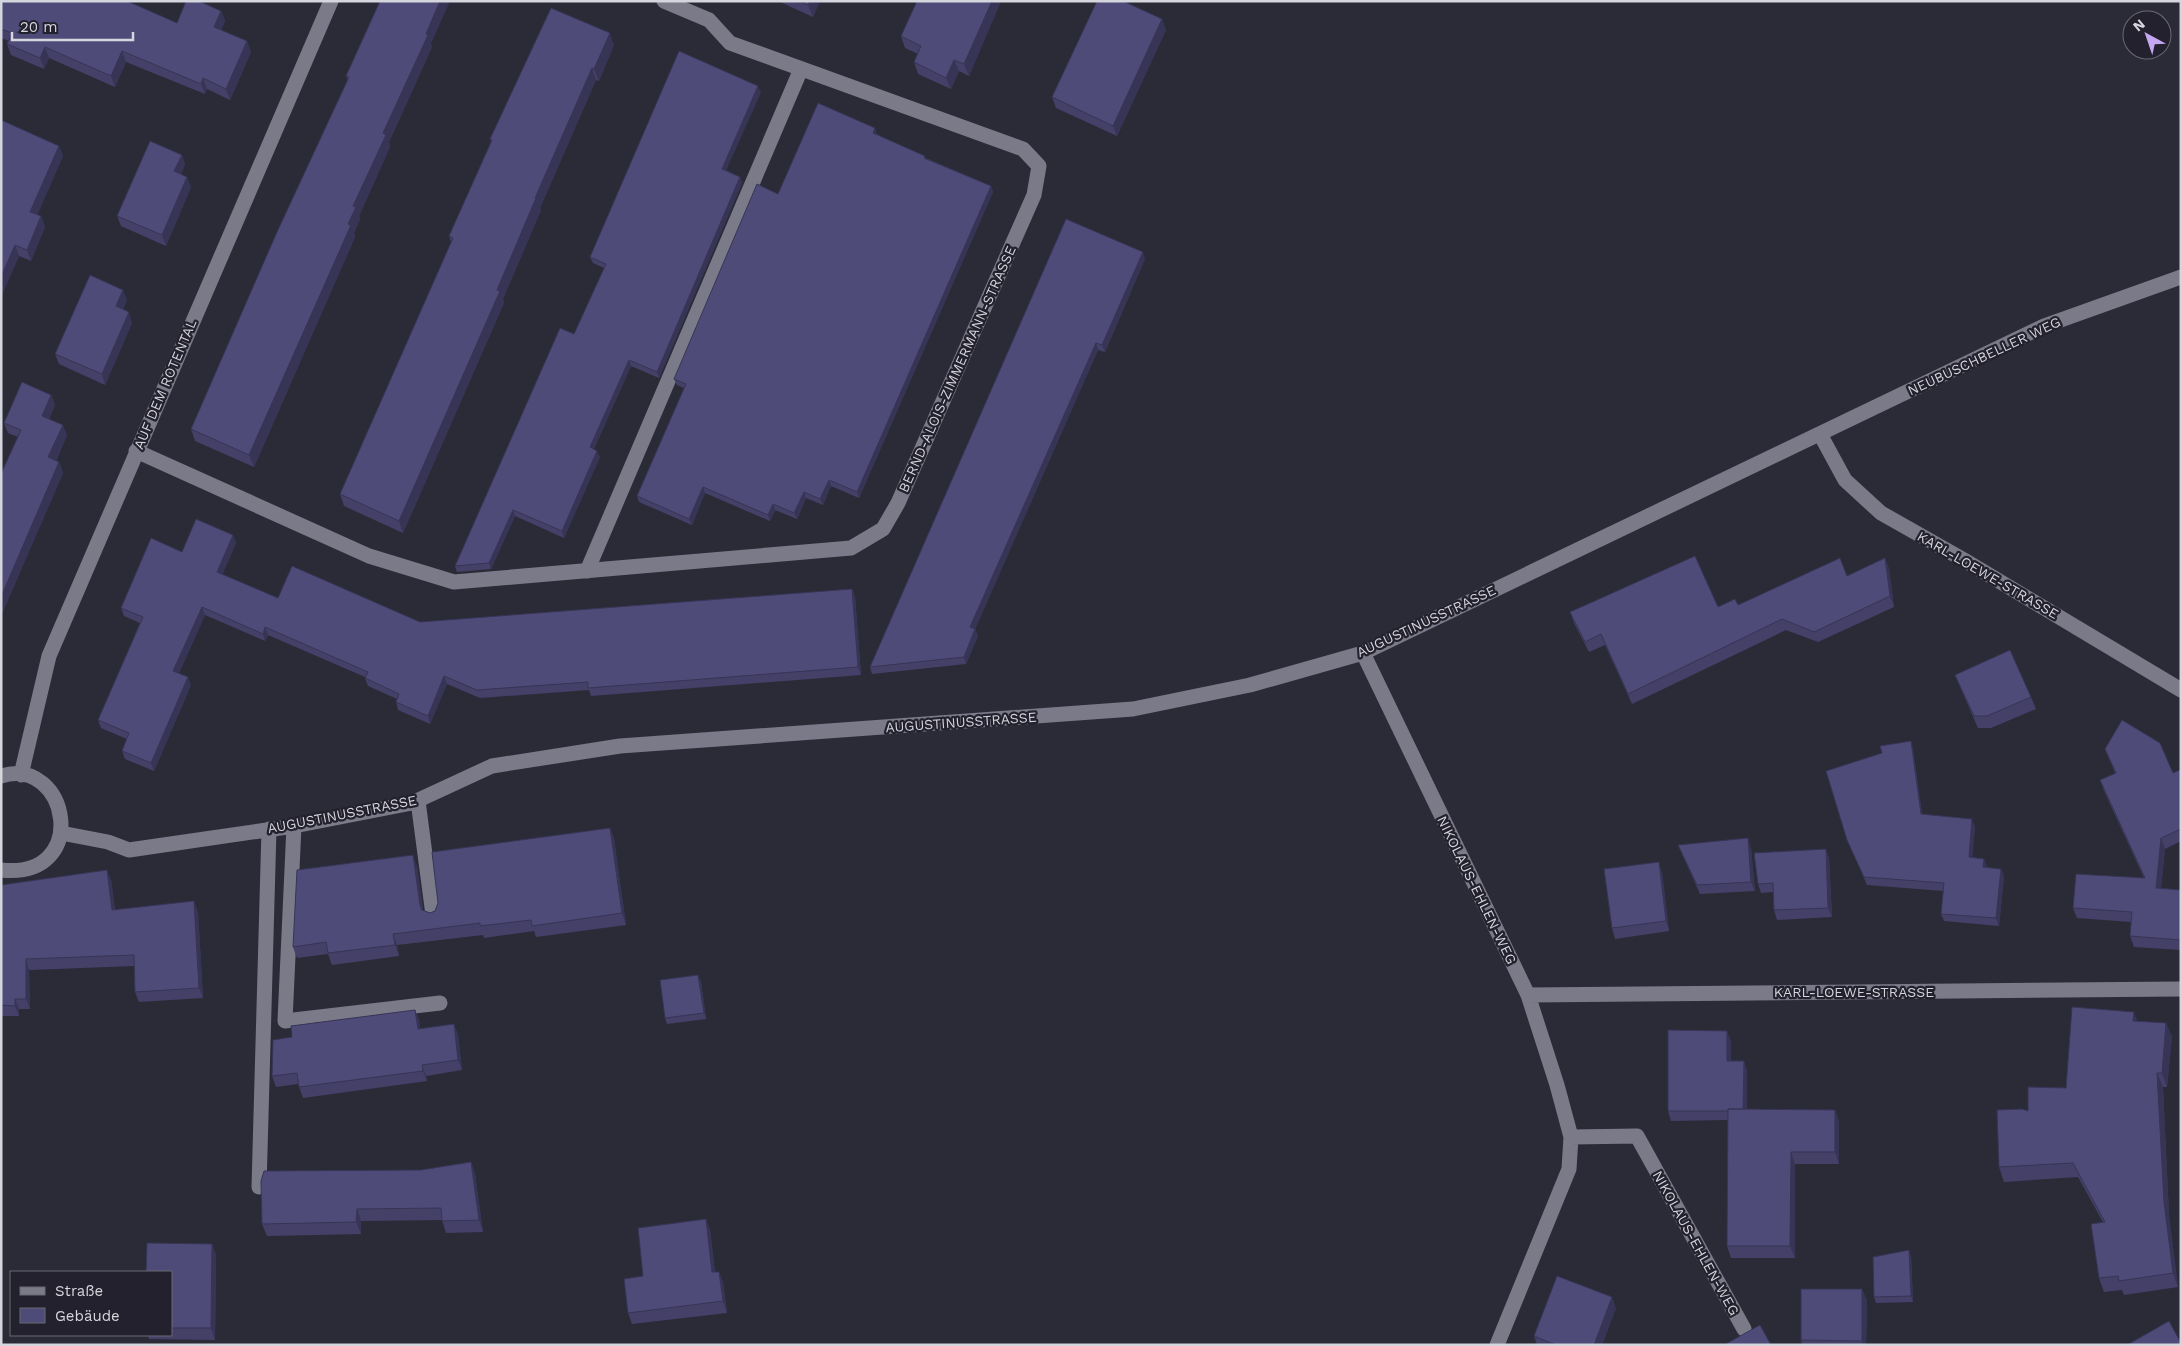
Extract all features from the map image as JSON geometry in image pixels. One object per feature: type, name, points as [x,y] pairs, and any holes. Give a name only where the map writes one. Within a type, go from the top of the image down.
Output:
[{"type":"street","name":"AUF DEM ROTENTAL","points":[[21,775],[50,656],[136,451],[331,1]]},
{"type":"street","name":"BERND-ALOIS-ZIMMERMANN-STRASSE","points":[[136,451],[369,556],[454,582],[851,548],[883,529],[898,503],[1034,195],[1039,166],[1024,149],[730,43],[710,20],[664,1]]},
{"type":"street","points":[[587,571],[801,69]]},
{"type":"street","name":"NEUBUSCHBELLER WEG","points":[[1820,434],[2044,326],[2181,277]]},
{"type":"street","name":"AUGUSTINUSSTRASSE","points":[[61,833],[108,842],[129,850],[294,826],[418,801],[492,766],[620,746],[1133,709],[1250,685],[1363,653],[1820,434]]},
{"type":"street","name":"KARL-LOEWE-STRASSE","points":[[1820,434],[1845,480],[1881,513],[1964,560],[2181,690]]},
{"type":"street","name":"NIKOLAUS-EHLEN-WEG","points":[[1363,653],[1528,994],[1557,1084],[1571,1137],[1569,1169],[1497,1345]]},
{"type":"street","points":[[1,776],[21,775],[35,779],[48,789],[58,802],[62,817],[61,833],[55,848],[45,860],[32,868],[16,872],[1,870]]},
{"type":"street","points":[[418,801],[433,915]]},
{"type":"street","points":[[294,826],[285,1020],[440,1003]]},
{"type":"street","points":[[259,1187],[269,829]]},
{"type":"street","name":"KARL-LOEWE-STRASSE","points":[[1528,994],[2181,989]]},
{"type":"street","name":"NIKOLAUS-EHLEN-WEG","points":[[1571,1137],[1637,1136],[1744,1329]]},
{"type":"building","points":[[1,1],[127,1],[177,23],[186,1],[199,1],[221,11],[214,27],[247,41],[226,89],[203,78],[201,84],[122,51],[111,76],[45,47],[40,58],[7,44],[12,33],[1,29]]},
{"type":"building","points":[[380,1],[440,1],[426,34],[428,35],[383,133],[386,135],[353,206],[356,207],[348,224],[351,225],[249,455],[191,429],[277,232],[349,77],[346,76]]},
{"type":"building","points":[[799,1],[810,1],[808,5]]},
{"type":"building","points":[[917,1],[992,1],[964,64],[954,60],[946,78],[914,62],[921,46],[901,36]]},
{"type":"building","points":[[1097,1],[1123,1],[1162,19],[1113,126],[1052,97]]},
{"type":"building","points":[[551,8],[610,33],[594,69],[592,68],[535,198],[497,290],[500,291],[399,521],[340,494],[453,238],[449,236],[492,140],[490,139]]},
{"type":"building","points":[[679,51],[758,86],[722,169],[740,177],[657,372],[629,360],[590,447],[597,451],[562,531],[513,510],[489,563],[455,566],[560,328],[574,334],[606,264],[590,257]]},
{"type":"building","points":[[818,103],[875,128],[873,133],[925,156],[924,158],[991,186],[857,492],[829,480],[820,499],[804,492],[794,513],[773,504],[768,515],[703,487],[689,519],[637,496],[686,384],[674,379],[757,184],[778,194]]},
{"type":"building","points":[[1,120],[59,146],[30,212],[41,216],[27,250],[15,245],[1,277]]},
{"type":"building","points":[[150,141],[182,155],[174,171],[187,177],[162,235],[117,216]]},
{"type":"building","points":[[1066,219],[1143,252],[1102,345],[1096,343],[970,627],[975,629],[964,657],[870,667]]},
{"type":"building","points":[[90,275],[123,290],[116,306],[129,312],[102,374],[55,354]]},
{"type":"building","points":[[22,382],[51,395],[42,416],[63,425],[48,457],[59,462],[1,597],[1,474],[21,430],[4,423]]},
{"type":"building","points":[[196,519],[233,535],[217,572],[278,598],[292,566],[420,622],[852,589],[858,667],[588,688],[588,682],[477,690],[444,676],[428,716],[396,702],[399,694],[365,678],[368,672],[265,627],[263,634],[202,607],[173,671],[188,677],[151,763],[122,751],[129,733],[98,720],[143,617],[121,608],[151,538],[182,552]]},
{"type":"building","points":[[1695,556],[1718,607],[1735,599],[1738,605],[1840,558],[1847,576],[1885,558],[1890,596],[1814,632],[1782,619],[1628,694],[1601,634],[1585,642],[1570,612]]},
{"type":"building","points":[[2010,650],[2031,697],[1987,716],[1974,716],[1955,675]]},
{"type":"building","points":[[2122,720],[2160,743],[2173,773],[2180,770],[2181,772],[2181,829],[2161,838],[2156,888],[2181,890],[2181,940],[2130,936],[2132,912],[2073,908],[2076,874],[2145,878],[2100,780],[2116,773],[2105,749]]},
{"type":"building","points":[[1911,741],[1921,814],[1972,819],[1969,857],[1984,859],[1983,867],[2001,869],[1996,918],[1941,914],[1944,883],[1864,877],[1847,840],[1826,771],[1882,753],[1880,746]]},
{"type":"building","points":[[610,828],[622,913],[532,926],[531,920],[480,926],[480,923],[393,934],[395,945],[328,953],[326,942],[293,947],[297,870],[413,855],[420,905],[422,910],[430,913],[435,911],[438,903],[432,852]]},
{"type":"building","points":[[1748,838],[1751,882],[1697,885],[1678,845]]},
{"type":"building","points":[[1826,849],[1828,908],[1774,910],[1773,883],[1758,884],[1754,853]]},
{"type":"building","points":[[1659,862],[1666,921],[1612,928],[1604,869]]},
{"type":"building","points":[[107,870],[112,910],[194,901],[199,988],[135,992],[134,955],[26,959],[26,999],[15,999],[15,1006],[1,1005],[1,885]]},
{"type":"building","points":[[698,975],[704,1013],[665,1018],[660,980]]},
{"type":"building","points":[[2072,1007],[2134,1012],[2133,1021],[2166,1023],[2162,1073],[2157,1073],[2164,1202],[2173,1273],[2119,1281],[2118,1276],[2099,1278],[2091,1224],[2105,1222],[2073,1163],[1999,1167],[1997,1110],[2022,1109],[2028,1111],[2028,1087],[2066,1088]]},
{"type":"building","points":[[415,1010],[418,1029],[454,1024],[458,1060],[422,1065],[423,1071],[299,1087],[297,1073],[272,1076],[273,1040],[292,1037],[291,1026]]},
{"type":"building","points":[[1668,1030],[1727,1031],[1727,1061],[1744,1061],[1743,1109],[1728,1109],[1728,1111],[1668,1111]]},
{"type":"building","points":[[1728,1109],[1835,1110],[1835,1152],[1791,1152],[1790,1246],[1727,1246]]},
{"type":"building","points":[[471,1162],[479,1220],[442,1221],[441,1208],[357,1209],[356,1222],[262,1224],[261,1181],[264,1171],[421,1170]]},
{"type":"building","points":[[706,1219],[712,1272],[719,1272],[723,1301],[628,1313],[624,1279],[643,1276],[638,1228]]},
{"type":"building","points":[[147,1243],[212,1244],[211,1328],[172,1328],[172,1271],[146,1271]]},
{"type":"building","points":[[1909,1250],[1911,1296],[1874,1297],[1873,1257]]},
{"type":"building","points":[[1557,1276],[1612,1297],[1594,1345],[1556,1345],[1534,1336]]},
{"type":"building","points":[[1801,1289],[1862,1289],[1862,1341],[1801,1340]]},
{"type":"building","points":[[2169,1321],[2181,1345],[2127,1345]]},
{"type":"building","points":[[1760,1325],[1771,1345],[1724,1345]]}]
